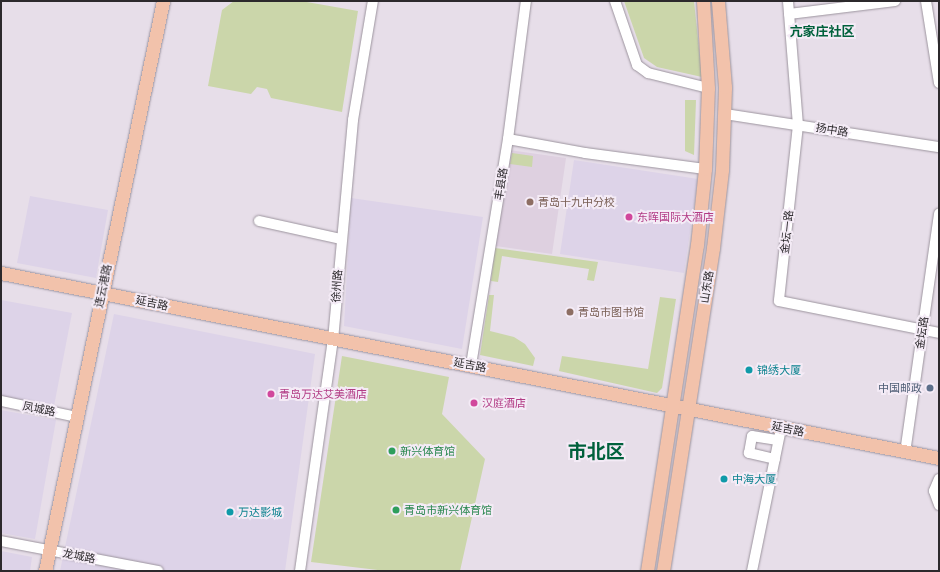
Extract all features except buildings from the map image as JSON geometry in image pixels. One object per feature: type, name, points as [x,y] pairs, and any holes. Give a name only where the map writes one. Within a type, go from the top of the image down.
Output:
[{"type":"main road","name":"连云港路","points":[[45,571],[101,293],[163,1]]},
{"type":"main road","name":"山东路","points":[[647,571],[697,245],[705,169],[708,88],[703,1]]},
{"type":"main road","name":"山东路","points":[[663,571],[713,248],[725,114],[718,1]]},
{"type":"main road","name":"延吉路","points":[[1,273],[334,340],[672,405],[779,434],[939,458]]},
{"type":"street","name":"徐州路","points":[[300,571],[334,340],[341,239],[353,120],[373,1]]},
{"type":"street","name":"丰县路","points":[[471,366],[508,139],[526,1]]},
{"type":"street","points":[[615,1],[637,65],[648,73],[708,88]]},
{"type":"street","name":"金坛一路","points":[[788,1],[798,125],[779,300],[939,333]]},
{"type":"street","points":[[789,14],[895,1]]},
{"type":"street","points":[[926,1],[937,47],[939,83]]},
{"type":"street","name":"扬中路","points":[[725,114],[939,147]]},
{"type":"street","points":[[508,139],[592,154],[705,169]]},
{"type":"street","name":"金坛路","points":[[906,453],[939,214]]},
{"type":"street","points":[[259,221],[341,239]]},
{"type":"street","name":"凤城路","points":[[1,401],[77,417]]},
{"type":"street","points":[[752,571],[775,459],[779,434],[752,436],[749,453],[775,459]]},
{"type":"street","points":[[939,479],[934,491],[939,505]]},
{"type":"street","name":"龙城路","points":[[1,541],[50,549],[158,571]]},
{"type":"shaded area","name":"青岛十九中分校","points":[[509,150],[566,158],[552,254],[495,246]]},
{"type":"shaded area","points":[[574,160],[698,179],[684,273],[560,254]]},
{"type":"shaded area","points":[[30,196],[108,210],[96,278],[17,263]]},
{"type":"shaded area","points":[[351,198],[483,217],[462,349],[344,326]]},
{"type":"shaded area","points":[[1,300],[72,313],[54,406],[1,396]]},
{"type":"shaded area","points":[[114,314],[315,354],[285,571],[60,571]]},
{"type":"shaded area","points":[[1,410],[56,420],[35,539],[1,533]]},
{"type":"shaded area","points":[[1,551],[32,557],[30,571],[1,571]]},
{"type":"green space","points":[[234,1],[301,1],[358,11],[342,112],[271,98],[267,89],[257,87],[251,94],[208,86],[222,10]]},
{"type":"green space","points":[[624,1],[694,1],[702,77],[657,67],[644,58]]},
{"type":"green space","points":[[685,100],[696,100],[694,155],[685,151]]},
{"type":"green space","points":[[512,153],[533,156],[532,167],[510,164]]},
{"type":"green space","points":[[495,248],[598,262],[594,281],[587,280],[589,269],[502,256],[498,282],[491,281]]},
{"type":"green space","points":[[489,295],[494,295],[490,331],[514,337],[525,344],[535,358],[533,366],[480,355]]},
{"type":"green space","points":[[660,297],[676,299],[662,388],[657,393],[559,371],[562,356],[648,369]]},
{"type":"green space","name":"青岛市新兴体育馆","points":[[342,356],[449,377],[442,414],[485,459],[460,571],[386,571],[311,562]]},
{"type":"place","name":"青岛十九中分校","points":[[530,202]]},
{"type":"place","name":"东晖国际大酒店","points":[[629,217]]},
{"type":"place","name":"青岛市图书馆","points":[[570,312]]},
{"type":"place","name":"锦绣大厦","points":[[749,370]]},
{"type":"place","name":"中国邮政","points":[[930,388]]},
{"type":"place","name":"青岛万达艾美酒店","points":[[271,394]]},
{"type":"place","name":"汉庭酒店","points":[[474,403]]},
{"type":"place","name":"新兴体育馆","points":[[392,451]]},
{"type":"place","name":"中海大厦","points":[[724,479]]},
{"type":"place","name":"青岛市新兴体育馆","points":[[396,510]]},
{"type":"place","name":"万达影城","points":[[230,512]]},
{"type":"district","name":"亢家庄社区","points":[[822,31]]},
{"type":"district","name":"市北区","points":[[596,451]]}]
